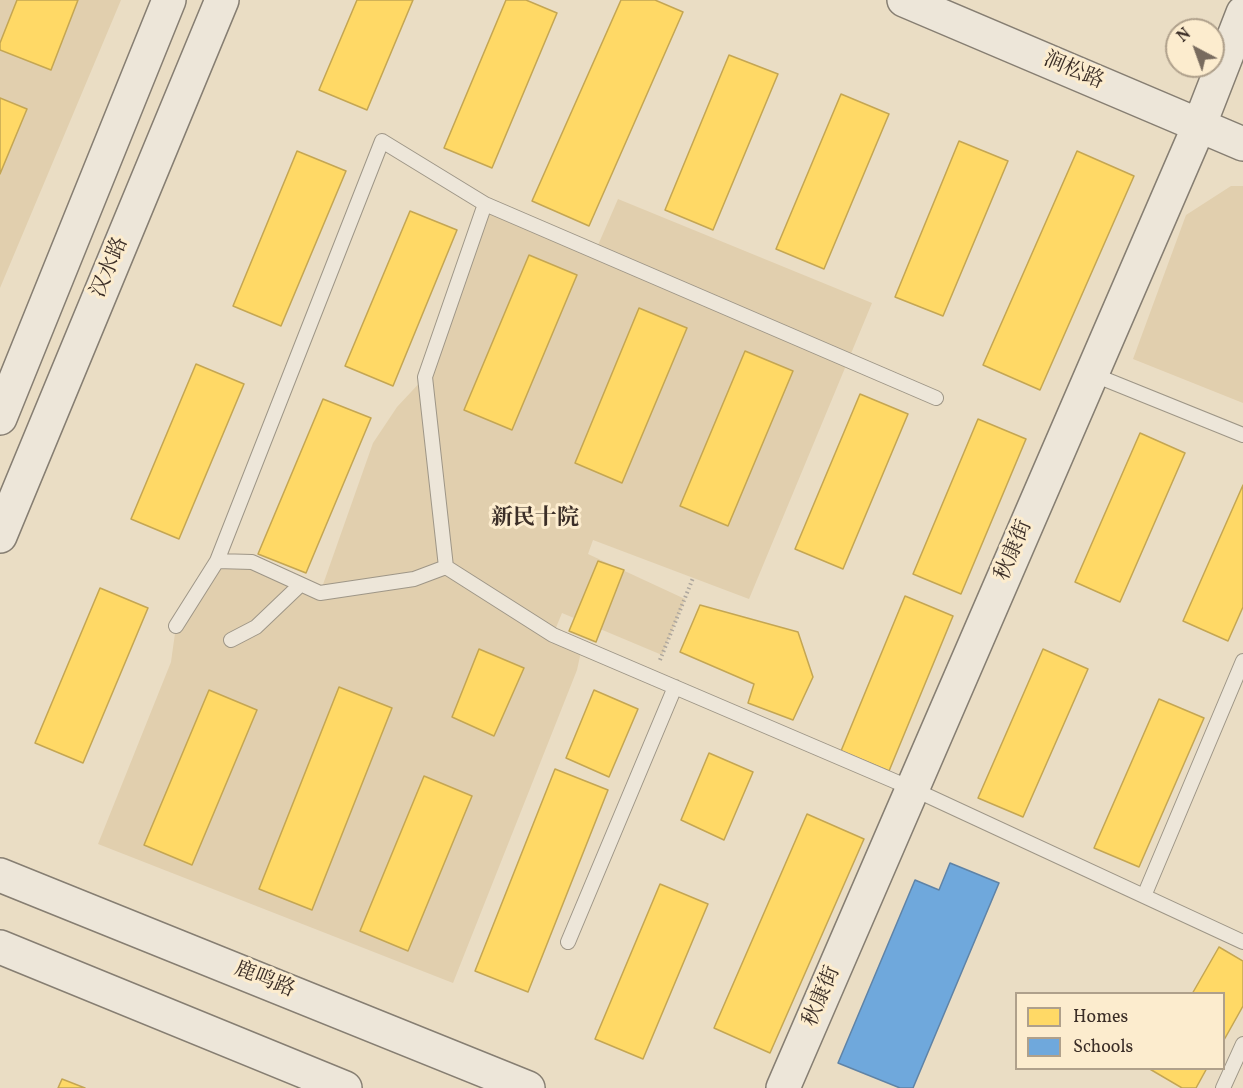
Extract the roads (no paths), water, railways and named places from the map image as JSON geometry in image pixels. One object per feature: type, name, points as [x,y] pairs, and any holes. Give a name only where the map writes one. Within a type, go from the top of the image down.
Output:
[{"type":"main road","points":[[0,418],[169,0]]},
{"type":"main road","name":"汉水路","points":[[0,536],[222,0]]},
{"type":"main road","name":"涧松路","points":[[904,0],[1243,144]]},
{"type":"main road","name":"秋康街","points":[[783,1088],[1199,126],[1243,13]]},
{"type":"main road","name":"鹿鸣路","points":[[0,875],[528,1088]]},
{"type":"main road","points":[[0,946],[345,1088]]},
{"type":"lane","points":[[176,626],[217,561],[382,141],[485,204],[936,398]]},
{"type":"lane","points":[[446,567],[425,377],[485,204]]},
{"type":"lane","points":[[1091,374],[1243,435]]},
{"type":"lane","points":[[217,561],[252,562],[320,594],[414,579],[446,567]]},
{"type":"lane","points":[[446,567],[553,635],[913,789],[1243,942]]},
{"type":"lane","points":[[231,640],[256,627],[300,585]]},
{"type":"lane","points":[[1144,896],[1243,661]]},
{"type":"lane","points":[[568,942],[675,687]]},
{"type":"lane","points":[[1223,1088],[1243,1044]]},
{"type":"district","name":"新民十院","points":[[535,520]]}]
